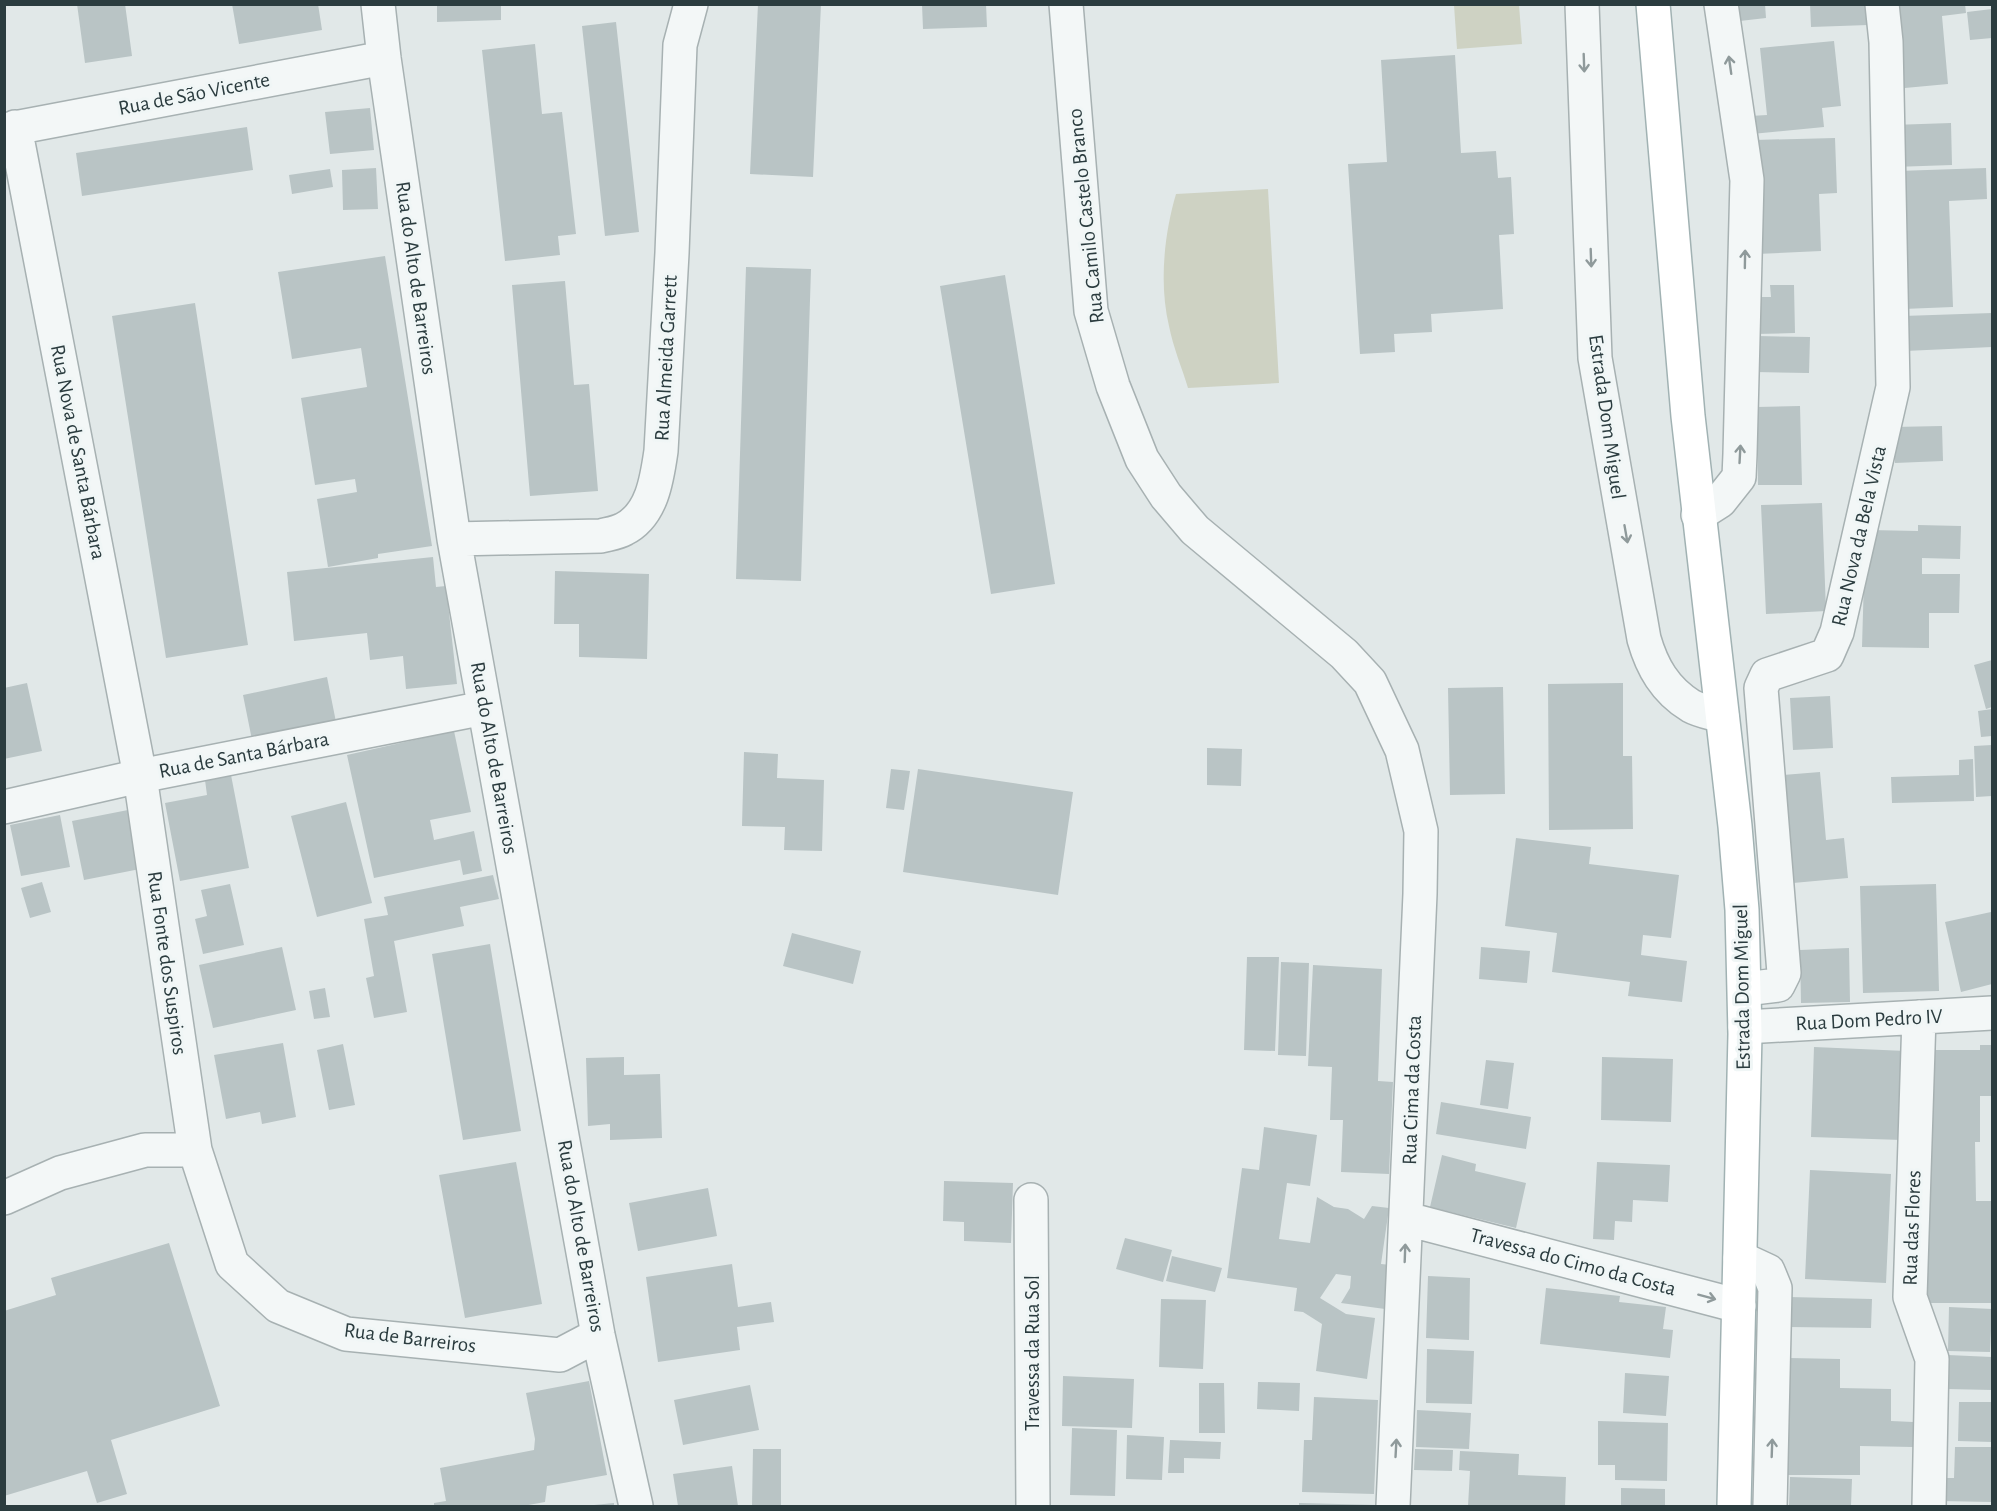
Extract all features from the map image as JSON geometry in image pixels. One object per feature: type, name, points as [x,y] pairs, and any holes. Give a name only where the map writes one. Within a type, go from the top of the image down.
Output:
[{"type":"main road","name":"Estrada Dom Miguel","points":[[1653,4],[1678,314],[1698,515],[1735,826],[1742,910],[1745,1027],[1734,1506]]},
{"type":"street","name":"Rua do Alto de Barreiros","points":[[378,4],[454,538],[598,1335],[636,1506]]},
{"type":"street","name":"Rua Almeida Garrett","points":[[454,538],[601,536],[624,529],[638,518],[650,500],[658,476],[661,451],[680,45],[691,4]]},
{"type":"street","name":"Rua Camilo Castelo Branco","points":[[1066,4],[1091,311],[1113,386],[1142,459],[1166,496],[1195,530],[1344,654],[1370,682]]},
{"type":"street","name":"Estrada Dom Miguel","points":[[1582,4],[1595,358],[1644,639],[1650,660],[1666,687],[1692,707],[1722,716]]},
{"type":"street","points":[[1698,515],[1720,501],[1738,477],[1740,454],[1747,180],[1721,4]]},
{"type":"street","name":"Rua Nova da Bela Vista","points":[[1745,989],[1778,985],[1784,973],[1761,688],[1767,675],[1827,656],[1838,632],[1893,387],[1886,42],[1882,4]]},
{"type":"street","name":"Rua de São Vicente","points":[[10,129],[384,58]]},
{"type":"street","name":"Rua Nova de Santa Bárbara","points":[[10,129],[140,776]]},
{"type":"street","name":"Rua Cima da Costa","points":[[1370,682],[1402,750],[1421,831],[1394,1506]]},
{"type":"street","name":"Rua de Santa Bárbara","points":[[4,807],[140,776],[484,708]]},
{"type":"street","name":"Rua Fonte dos Suspiros","points":[[140,776],[195,1150]]},
{"type":"street","name":"Rua Dom Pedro IV","points":[[1745,1027],[1992,1013]]},
{"type":"street","name":"Rua das Flores","points":[[1919,1017],[1910,1297],[1932,1359],[1929,1506]]},
{"type":"street","points":[[4,1198],[60,1173],[145,1150],[195,1150]]},
{"type":"street","name":"Rua de Barreiros","points":[[195,1150],[232,1264],[278,1306],[346,1334],[560,1355],[598,1335]]},
{"type":"street","name":"Travessa da Rua Sol","points":[[1031,1200],[1033,1506]]},
{"type":"street","name":"Travessa do Cimo da Costa","points":[[1407,1219],[1738,1306]]},
{"type":"street","points":[[1740,1258],[1768,1271],[1775,1288],[1770,1506]]},
{"type":"green space","points":[[1454,5],[1519,5],[1522,44],[1457,49]]},
{"type":"green space","points":[[1268,189],[1279,383],[1188,388],[1175,350],[1164,293],[1164,260],[1168,226],[1176,194]]},
{"type":"building","points":[[77,4],[125,4],[132,56],[85,63]]},
{"type":"building","points":[[232,4],[318,4],[322,30],[239,44]]},
{"type":"building","points":[[437,4],[501,4],[501,20],[437,22]]},
{"type":"building","points":[[758,4],[821,4],[813,177],[750,174]]},
{"type":"building","points":[[922,4],[986,4],[987,27],[923,29]]},
{"type":"building","points":[[1729,4],[1765,4],[1766,18],[1731,22]]},
{"type":"building","points":[[1810,4],[1867,4],[1868,25],[1811,27]]},
{"type":"building","points":[[1886,4],[1965,4],[1966,13],[1942,16],[1948,84],[1894,89]]},
{"type":"building","points":[[1992,9],[1992,38],[1970,40],[1967,12]]},
{"type":"building","points":[[616,22],[639,232],[605,236],[582,26]]},
{"type":"building","points":[[1834,41],[1841,106],[1822,108],[1824,127],[1752,134],[1750,116],[1767,115],[1760,48]]},
{"type":"building","points":[[535,44],[542,114],[562,112],[576,234],[558,236],[560,255],[505,261],[482,50]]},
{"type":"building","points":[[1455,55],[1461,153],[1496,151],[1498,178],[1511,177],[1514,234],[1499,235],[1503,309],[1431,314],[1432,332],[1394,334],[1395,352],[1360,354],[1348,164],[1387,162],[1381,60]]},
{"type":"building","points":[[370,108],[374,150],[330,154],[325,112]]},
{"type":"building","points":[[1951,123],[1952,165],[1893,167],[1892,125]]},
{"type":"building","points":[[247,127],[253,170],[82,196],[76,153]]},
{"type":"building","points":[[1835,138],[1837,193],[1819,194],[1821,251],[1757,254],[1754,140]]},
{"type":"building","points":[[376,168],[378,209],[343,210],[342,170]]},
{"type":"building","points":[[1986,168],[1987,199],[1949,201],[1953,307],[1903,309],[1898,171]]},
{"type":"building","points":[[330,169],[333,187],[292,194],[289,175]]},
{"type":"building","points":[[385,256],[432,546],[378,554],[378,558],[328,567],[317,499],[357,492],[355,479],[315,485],[301,398],[367,387],[361,348],[292,359],[278,272]]},
{"type":"building","points":[[746,267],[811,269],[801,581],[736,579]]},
{"type":"building","points":[[1005,275],[1055,584],[991,594],[940,286]]},
{"type":"building","points":[[565,281],[574,385],[589,384],[598,491],[530,496],[512,285]]},
{"type":"building","points":[[1770,285],[1794,285],[1795,333],[1755,334],[1754,297],[1771,297]]},
{"type":"building","points":[[195,303],[248,645],[166,658],[112,316]]},
{"type":"building","points":[[1992,313],[1992,347],[1905,351],[1903,316]]},
{"type":"building","points":[[1757,336],[1810,337],[1809,373],[1756,372]]},
{"type":"building","points":[[1800,406],[1802,485],[1758,485],[1757,407]]},
{"type":"building","points":[[1942,426],[1943,461],[1895,463],[1894,427]]},
{"type":"building","points":[[1822,503],[1826,611],[1766,614],[1761,505]]},
{"type":"building","points":[[1918,525],[1961,526],[1960,559],[1922,558],[1922,574],[1960,574],[1959,613],[1929,613],[1929,648],[1862,647],[1864,578],[1868,578],[1869,530],[1918,531]]},
{"type":"building","points":[[433,557],[436,587],[446,586],[457,684],[406,689],[403,656],[370,660],[367,633],[294,641],[287,572]]},
{"type":"building","points":[[555,571],[649,574],[647,659],[579,657],[579,624],[554,624]]},
{"type":"building","points":[[1992,660],[1992,707],[1986,709],[1974,665]]},
{"type":"building","points":[[327,677],[337,727],[253,745],[243,695]]},
{"type":"building","points":[[27,683],[42,751],[4,759],[4,688]]},
{"type":"building","points":[[1623,683],[1623,756],[1632,756],[1633,829],[1549,830],[1548,684]]},
{"type":"building","points":[[1503,687],[1505,794],[1450,795],[1448,688]]},
{"type":"building","points":[[1830,696],[1833,748],[1793,750],[1790,698]]},
{"type":"building","points":[[1992,709],[1992,736],[1981,737],[1978,711]]},
{"type":"building","points":[[454,731],[471,812],[430,820],[434,840],[474,831],[482,871],[463,875],[460,860],[374,878],[347,755]]},
{"type":"building","points":[[1992,745],[1992,796],[1976,797],[1974,746]]},
{"type":"building","points":[[1207,748],[1242,749],[1241,786],[1207,785]]},
{"type":"building","points":[[744,752],[778,754],[777,778],[824,780],[822,851],[784,850],[785,827],[742,826]]},
{"type":"building","points":[[1973,759],[1974,801],[1892,803],[1891,777],[1959,775],[1959,760]]},
{"type":"building","points":[[891,769],[910,771],[904,810],[886,808]]},
{"type":"building","points":[[918,769],[1073,792],[1058,895],[903,872]]},
{"type":"building","points":[[1820,772],[1826,840],[1844,838],[1848,878],[1793,883],[1783,775]]},
{"type":"building","points":[[231,775],[249,868],[180,881],[165,803],[207,795],[205,780]]},
{"type":"building","points":[[346,802],[372,903],[317,917],[291,816]]},
{"type":"building","points":[[128,810],[140,869],[84,880],[72,821]]},
{"type":"building","points":[[60,815],[70,867],[21,876],[10,825]]},
{"type":"building","points":[[1516,838],[1591,847],[1589,864],[1679,875],[1671,938],[1643,935],[1641,955],[1687,961],[1682,1002],[1628,996],[1630,982],[1552,972],[1557,933],[1505,926]]},
{"type":"building","points":[[493,875],[499,899],[460,907],[464,926],[394,941],[407,1012],[374,1018],[366,978],[374,976],[364,919],[388,915],[384,897]]},
{"type":"building","points":[[42,882],[51,912],[30,918],[21,888]]},
{"type":"building","points":[[230,884],[244,945],[203,954],[195,919],[207,916],[201,890]]},
{"type":"building","points":[[1936,884],[1939,991],[1863,993],[1860,886]]},
{"type":"building","points":[[1991,912],[1992,984],[1961,992],[1945,922]]},
{"type":"building","points":[[792,933],[861,951],[853,984],[783,966]]},
{"type":"building","points":[[490,944],[521,1131],[463,1140],[432,954]]},
{"type":"building","points":[[282,947],[296,1010],[213,1028],[199,965]]},
{"type":"building","points":[[1481,947],[1530,951],[1527,983],[1479,979]]},
{"type":"building","points":[[1849,948],[1850,1002],[1801,1003],[1800,950]]},
{"type":"building","points":[[1247,957],[1279,957],[1275,1051],[1244,1050]]},
{"type":"building","points":[[1281,962],[1309,963],[1306,1056],[1278,1055]]},
{"type":"building","points":[[1313,965],[1382,969],[1378,1081],[1393,1082],[1389,1174],[1341,1172],[1343,1120],[1330,1120],[1332,1067],[1308,1066]]},
{"type":"building","points":[[325,988],[330,1017],[314,1019],[309,991]]},
{"type":"building","points":[[283,1043],[296,1117],[262,1124],[260,1112],[226,1119],[214,1055]]},
{"type":"building","points":[[343,1044],[355,1105],[329,1110],[317,1050]]},
{"type":"building","points":[[1980,1045],[1992,1045],[1992,1096],[1980,1096],[1980,1142],[1975,1142],[1976,1201],[1992,1201],[1992,1303],[1926,1303],[1925,1050],[1980,1050]]},
{"type":"building","points":[[1814,1047],[1906,1051],[1902,1140],[1811,1137]]},
{"type":"building","points":[[624,1057],[624,1075],[660,1074],[662,1138],[610,1140],[610,1124],[588,1126],[586,1058]]},
{"type":"building","points":[[1602,1057],[1673,1059],[1671,1122],[1601,1120]]},
{"type":"building","points":[[1486,1060],[1514,1063],[1508,1109],[1480,1105]]},
{"type":"building","points":[[1441,1102],[1531,1117],[1526,1149],[1436,1134]]},
{"type":"building","points":[[1264,1127],[1317,1135],[1310,1186],[1287,1183],[1279,1239],[1310,1243],[1317,1197],[1334,1207],[1348,1209],[1364,1219],[1372,1206],[1389,1208],[1381,1264],[1391,1265],[1385,1309],[1341,1303],[1350,1288],[1351,1276],[1336,1274],[1320,1298],[1346,1314],[1375,1318],[1367,1379],[1316,1371],[1322,1324],[1303,1312],[1294,1311],[1297,1288],[1227,1278],[1242,1168],[1259,1170]]},
{"type":"building","points":[[1442,1155],[1476,1164],[1475,1171],[1526,1183],[1516,1228],[1430,1207]]},
{"type":"building","points":[[516,1162],[542,1304],[465,1318],[439,1175]]},
{"type":"building","points":[[1597,1162],[1670,1165],[1668,1202],[1633,1200],[1632,1222],[1615,1221],[1614,1240],[1593,1239]]},
{"type":"building","points":[[1810,1170],[1891,1174],[1886,1283],[1805,1279]]},
{"type":"building","points":[[944,1181],[1013,1183],[1011,1243],[964,1241],[964,1222],[943,1221]]},
{"type":"building","points":[[708,1188],[717,1236],[638,1251],[629,1203]]},
{"type":"building","points":[[1125,1238],[1172,1250],[1163,1282],[1116,1269]]},
{"type":"building","points":[[169,1243],[220,1406],[111,1440],[127,1494],[97,1503],[87,1471],[4,1496],[4,1311],[56,1295],[51,1278]]},
{"type":"building","points":[[1172,1256],[1222,1268],[1215,1292],[1166,1281]]},
{"type":"building","points":[[732,1264],[738,1307],[771,1302],[774,1322],[737,1327],[740,1350],[658,1362],[646,1277]]},
{"type":"building","points":[[1428,1276],[1470,1278],[1469,1340],[1426,1338]]},
{"type":"building","points":[[1546,1288],[1620,1296],[1619,1302],[1666,1307],[1663,1329],[1673,1330],[1670,1358],[1540,1344]]},
{"type":"building","points":[[1789,1297],[1872,1299],[1871,1328],[1789,1327]]},
{"type":"building","points":[[1161,1299],[1206,1300],[1203,1369],[1159,1367]]},
{"type":"building","points":[[1949,1307],[1992,1309],[1990,1352],[1948,1351]]},
{"type":"building","points":[[1427,1349],[1474,1351],[1472,1404],[1426,1403]]},
{"type":"building","points":[[1948,1355],[1992,1357],[1992,1390],[1947,1389]]},
{"type":"building","points":[[1789,1358],[1840,1359],[1840,1388],[1891,1389],[1891,1421],[1913,1422],[1913,1447],[1860,1446],[1860,1475],[1788,1475]]},
{"type":"building","points":[[1625,1373],[1669,1376],[1666,1416],[1623,1413]]},
{"type":"building","points":[[1063,1376],[1134,1379],[1132,1428],[1062,1426]]},
{"type":"building","points":[[589,1381],[607,1475],[547,1486],[545,1502],[523,1506],[434,1506],[434,1503],[446,1501],[440,1468],[534,1450],[535,1439],[526,1393]]},
{"type":"building","points":[[1258,1382],[1300,1383],[1299,1411],[1257,1409]]},
{"type":"building","points":[[1199,1383],[1224,1383],[1225,1433],[1199,1433]]},
{"type":"building","points":[[750,1385],[759,1430],[683,1445],[674,1400]]},
{"type":"building","points":[[1314,1397],[1378,1400],[1374,1494],[1302,1492],[1304,1440],[1312,1440]]},
{"type":"building","points":[[1959,1402],[1992,1402],[1992,1442],[1958,1441]]},
{"type":"building","points":[[1417,1410],[1471,1413],[1469,1449],[1416,1447]]},
{"type":"building","points":[[1598,1421],[1668,1423],[1667,1481],[1615,1480],[1615,1465],[1598,1465]]},
{"type":"building","points":[[1072,1428],[1117,1430],[1115,1496],[1070,1495]]},
{"type":"building","points":[[1127,1435],[1164,1437],[1162,1480],[1126,1479]]},
{"type":"building","points":[[1170,1440],[1221,1442],[1220,1459],[1184,1458],[1184,1473],[1168,1473]]},
{"type":"building","points":[[1955,1447],[1992,1447],[1992,1502],[1940,1501],[1941,1478],[1954,1478]]},
{"type":"building","points":[[753,1449],[781,1449],[781,1506],[752,1506]]},
{"type":"building","points":[[1415,1449],[1453,1450],[1452,1471],[1414,1470]]},
{"type":"building","points":[[1460,1451],[1519,1454],[1518,1475],[1566,1477],[1565,1506],[1468,1506],[1470,1471],[1459,1470]]},
{"type":"building","points":[[732,1466],[738,1506],[678,1506],[673,1474]]},
{"type":"building","points":[[1790,1477],[1852,1479],[1851,1506],[1789,1506]]},
{"type":"building","points":[[1621,1488],[1665,1489],[1665,1506],[1621,1506]]},
{"type":"building","points":[[614,1503],[614,1506],[594,1505]]},
{"type":"building","points":[[1299,1503],[1378,1505],[1378,1506],[1299,1506]]}]
